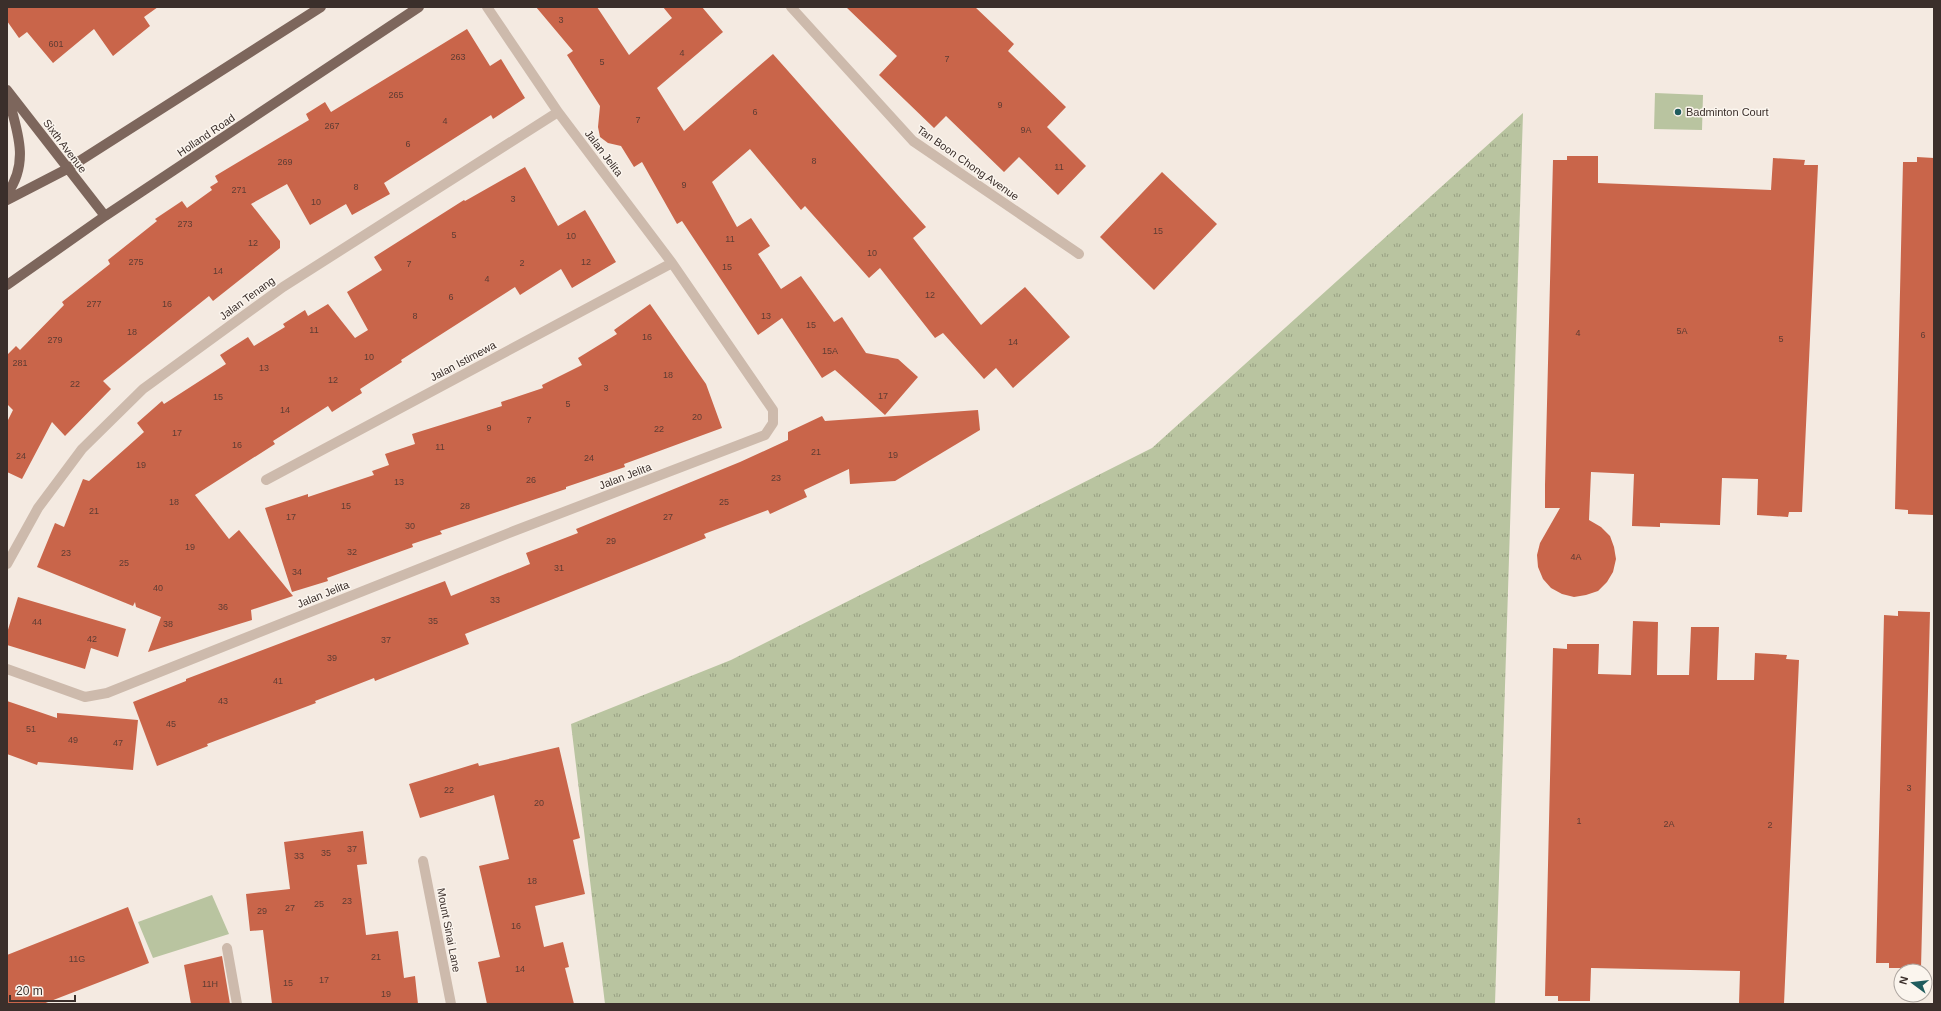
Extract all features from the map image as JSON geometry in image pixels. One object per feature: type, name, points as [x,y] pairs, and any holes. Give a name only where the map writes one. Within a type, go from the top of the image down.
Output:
[{"type":"main road","points":[[7,200],[67,169],[321,7]]},
{"type":"main road","name":"Holland Road","points":[[7,285],[105,216],[419,7]]},
{"type":"main road","points":[[7,91],[21,149],[20,166],[14,185],[7,194]]},
{"type":"main road","name":"Sixth Avenue","points":[[7,91],[105,216]]},
{"type":"street","name":"Jalan Jelita","points":[[7,668],[86,697],[106,693],[514,530],[765,435],[773,423],[773,410],[672,263],[558,112],[487,7]]},
{"type":"street","name":"Tan Boon Chong Avenue","points":[[791,7],[913,141],[1079,254]]},
{"type":"street","name":"Jalan Tenang","points":[[7,564],[38,508],[82,449],[143,389],[283,287],[558,112]]},
{"type":"street","name":"Jalan Istimewa","points":[[266,480],[672,263]]},
{"type":"street","name":"Mount Sinai Lane","points":[[423,861],[451,1004]]},
{"type":"street","points":[[227,948],[237,1004]]},
{"type":"green space","name":"Badminton Court","points":[[1655,93],[1703,95],[1702,130],[1654,129]]},
{"type":"green space","points":[[1523,113],[1495,1004],[605,1004],[571,724],[731,660],[1152,448]]},
{"type":"green space","points":[[212,895],[229,934],[153,958],[138,922]]},
{"type":"building","points":[[7,7],[158,7],[144,17],[150,26],[113,56],[94,29],[53,63],[27,32],[19,38],[7,21]]},
{"type":"building","points":[[536,7],[597,7],[629,55],[672,18],[663,7],[702,7],[723,32],[657,88],[684,131],[773,54],[926,227],[913,238],[981,325],[1025,287],[1070,337],[1013,388],[996,368],[984,379],[943,333],[935,338],[880,268],[869,278],[805,206],[801,210],[750,149],[712,182],[737,227],[751,218],[770,246],[758,254],[781,289],[801,276],[834,322],[842,317],[866,353],[898,359],[918,377],[885,415],[835,370],[822,378],[782,318],[758,335],[682,221],[677,224],[642,162],[634,167],[621,146],[608,143],[600,137],[598,127],[600,106],[567,55],[573,51]]},
{"type":"building","points":[[846,7],[975,7],[1014,44],[1008,51],[1066,107],[1047,127],[1086,166],[1058,195],[1019,157],[1004,172],[946,116],[934,128],[879,75],[897,56]]},
{"type":"building","points":[[467,29],[490,66],[501,59],[525,98],[493,119],[491,115],[384,183],[390,194],[352,215],[346,204],[310,225],[287,184],[251,204],[280,241],[280,248],[213,301],[209,296],[103,381],[111,389],[65,436],[52,422],[22,479],[7,472],[7,422],[13,410],[7,404],[7,355],[16,346],[20,350],[64,305],[62,302],[110,264],[108,260],[157,221],[155,219],[182,201],[187,208],[212,190],[210,187],[218,182],[215,176],[309,120],[306,114],[325,102],[331,112]]},
{"type":"building","points":[[1567,156],[1598,156],[1598,183],[1771,190],[1773,158],[1805,160],[1804,165],[1818,165],[1802,512],[1789,512],[1788,517],[1757,515],[1758,479],[1722,478],[1720,525],[1660,523],[1660,527],[1632,526],[1634,474],[1591,472],[1589,520],[1601,527],[1610,536],[1616,559],[1613,572],[1607,582],[1598,591],[1574,597],[1562,594],[1551,588],[1543,579],[1538,567],[1537,555],[1540,543],[1560,508],[1545,508],[1545,485],[1553,160],[1567,160]]},
{"type":"building","points":[[1917,157],[1934,158],[1934,515],[1908,514],[1908,510],[1895,509],[1903,162],[1917,162]]},
{"type":"building","points":[[525,167],[558,226],[585,210],[616,262],[572,288],[561,269],[520,295],[515,287],[401,360],[402,362],[360,389],[362,393],[332,412],[328,406],[273,441],[275,444],[195,495],[229,539],[239,530],[293,596],[251,610],[252,620],[148,652],[161,617],[136,607],[135,602],[133,606],[37,567],[55,523],[64,527],[83,479],[89,481],[144,432],[137,423],[162,401],[164,404],[226,364],[220,355],[248,337],[254,346],[285,327],[283,324],[305,310],[308,316],[328,304],[355,338],[368,330],[347,292],[382,270],[374,257],[464,200],[465,201]]},
{"type":"building","points":[[1162,172],[1217,224],[1154,290],[1100,237]]},
{"type":"building","points":[[650,304],[706,384],[722,428],[624,464],[625,467],[566,487],[566,489],[440,531],[442,534],[412,544],[413,547],[327,578],[328,581],[292,592],[265,508],[308,494],[308,497],[374,475],[372,471],[389,465],[385,454],[415,444],[412,434],[502,406],[501,402],[543,388],[542,385],[582,365],[578,358],[617,334],[614,330]]},
{"type":"building","points":[[978,410],[980,430],[895,481],[850,484],[849,469],[804,490],[807,497],[770,514],[768,510],[704,534],[706,538],[465,634],[469,644],[375,681],[374,678],[315,701],[316,703],[207,744],[208,746],[157,766],[133,702],[186,681],[186,679],[445,581],[451,596],[530,564],[526,553],[578,533],[576,529],[740,462],[788,440],[788,432],[822,416],[825,421]]},
{"type":"building","points":[[18,597],[126,629],[118,657],[91,648],[85,669],[7,645],[7,633]]},
{"type":"building","points":[[1898,611],[1930,612],[1921,963],[1893,963],[1893,968],[1889,968],[1889,963],[1876,963],[1884,615],[1898,616]]},
{"type":"building","points":[[1633,621],[1658,622],[1657,675],[1689,675],[1691,627],[1719,627],[1717,680],[1754,680],[1755,653],[1787,655],[1786,659],[1799,660],[1784,1004],[1739,1004],[1740,971],[1591,968],[1590,1001],[1558,1001],[1558,996],[1545,996],[1553,648],[1567,649],[1567,644],[1599,644],[1598,674],[1631,675]]},
{"type":"building","points":[[7,701],[57,718],[57,713],[138,720],[133,770],[38,762],[37,765],[7,754]]},
{"type":"building","points":[[559,747],[580,838],[573,840],[585,894],[535,906],[544,947],[563,942],[569,967],[565,968],[574,1004],[487,1004],[478,962],[500,957],[479,866],[509,859],[494,795],[420,818],[409,784],[478,763],[479,766]]},
{"type":"building","points":[[363,831],[367,864],[357,865],[366,935],[398,931],[404,978],[415,976],[418,1004],[272,1004],[263,930],[250,931],[246,894],[290,889],[284,842]]},
{"type":"building","points":[[128,907],[149,963],[43,1004],[7,1004],[7,955]]},
{"type":"building","points":[[222,956],[230,1004],[191,1004],[184,965]]},
{"type":"place","name":"Badminton Court","points":[[1678,112]]}]
